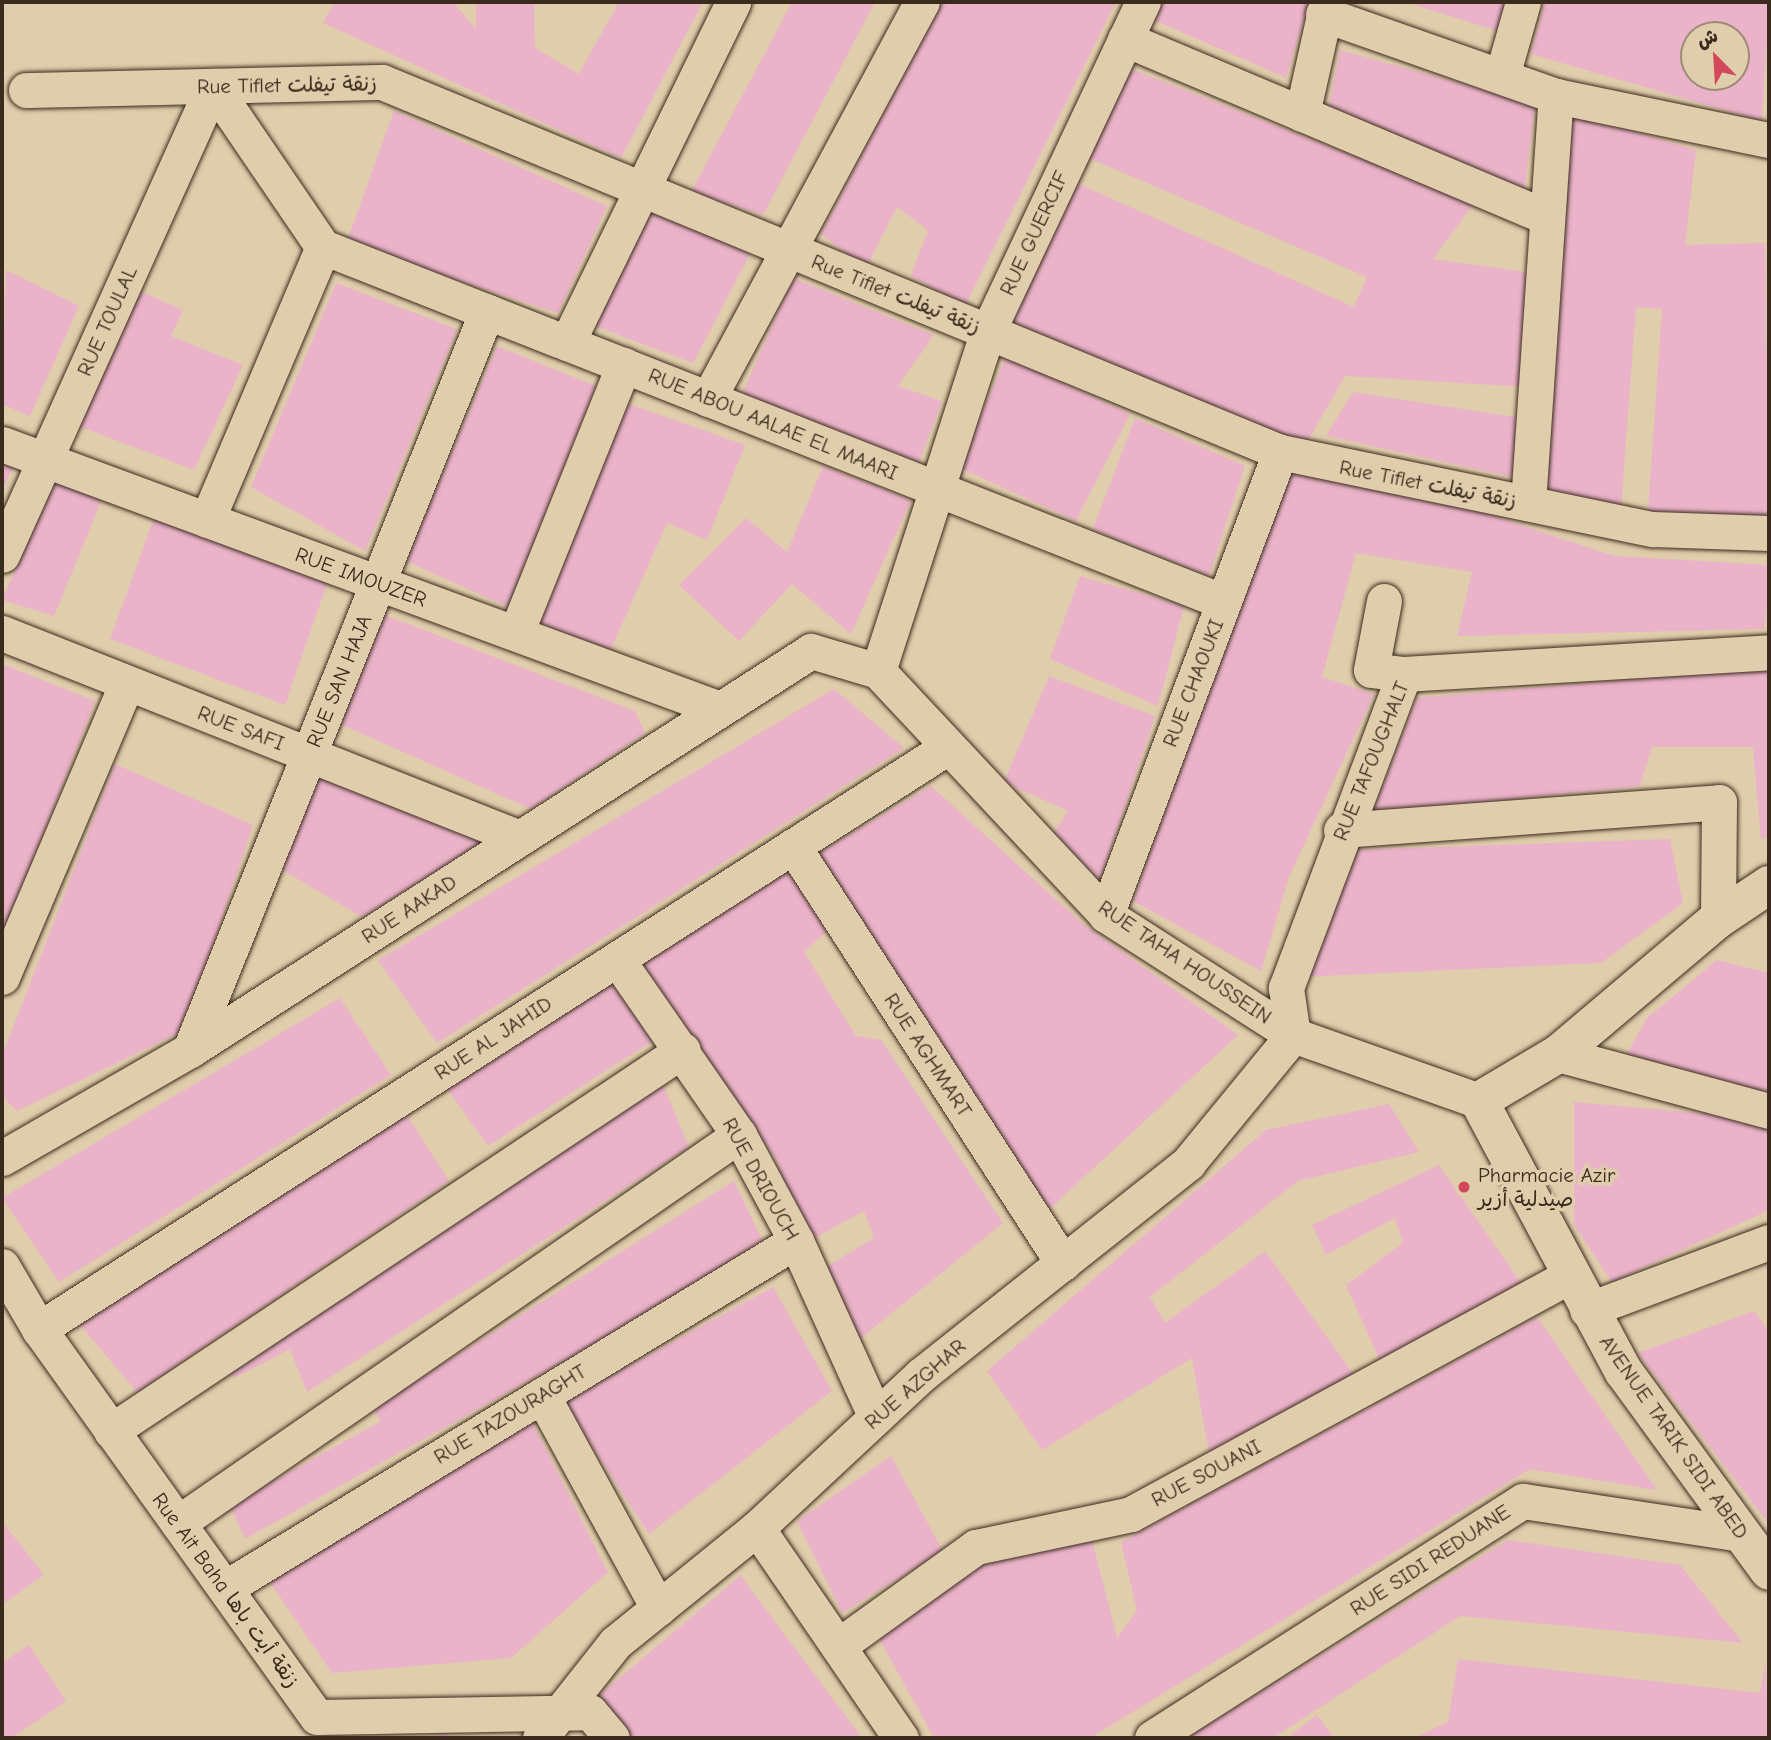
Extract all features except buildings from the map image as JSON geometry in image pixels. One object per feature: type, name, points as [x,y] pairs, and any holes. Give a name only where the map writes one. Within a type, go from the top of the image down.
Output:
[{"type":"street","points":[[568,343],[733,2]]},
{"type":"street","points":[[708,399],[922,2]]},
{"type":"street","name":"RUE GUERCIF","points":[[878,671],[988,331],[1143,2]]},
{"type":"street","points":[[1502,76],[1523,2]]},
{"type":"street","points":[[1302,114],[1325,8],[1556,96],[1769,140]]},
{"type":"street","points":[[1125,39],[1547,217]]},
{"type":"street","name":"Rue Tiflet زنقة تيفلت","points":[[26,90],[382,82],[1280,452],[1653,528],[1769,533]]},
{"type":"street","points":[[207,520],[323,247],[213,86]]},
{"type":"street","name":"RUE TOULAL","points":[[2,555],[213,86]]},
{"type":"street","points":[[1528,503],[1556,96]]},
{"type":"street","name":"RUE ABOU AALAE EL MAARI","points":[[323,247],[1224,602]]},
{"type":"street","name":"RUE SAN HAJA","points":[[190,1051],[487,311]]},
{"type":"street","points":[[516,634],[624,365]]},
{"type":"street","name":"RUE IMOUZER","points":[[2,444],[720,709]]},
{"type":"street","name":"RUE CHAOUKI","points":[[1106,915],[1280,452]]},
{"type":"street","points":[[1384,601],[1371,670],[1404,674]]},
{"type":"street","name":"RUE SAFI","points":[[2,634],[520,838]]},
{"type":"street","name":"RUE AAKAD","points":[[2,1158],[190,1051],[811,651],[878,671]]},
{"type":"street","name":"RUE TAFOUGHALT","points":[[1293,1035],[1286,988],[1341,830],[1404,674],[1769,652]]},
{"type":"street","name":"RUE TAHA HOUSSEIN","points":[[878,671],[1106,915],[1293,1035],[1479,1101]]},
{"type":"street","points":[[2,977],[127,683]]},
{"type":"street","name":"RUE AL JAHID","points":[[39,1329],[948,747]]},
{"type":"street","points":[[1341,830],[1719,802],[1718,919]]},
{"type":"street","name":"RUE AGHMART","points":[[793,846],[1063,1263]]},
{"type":"street","points":[[1479,1101],[1558,1054],[1718,919],[1769,885]]},
{"type":"street","name":"RUE DRIOUCH","points":[[617,959],[683,1049],[739,1135],[796,1241],[876,1417]]},
{"type":"street","name":"RUE AZGHAR","points":[[547,1726],[615,1643],[757,1528],[876,1417],[1188,1163],[1293,1035]]},
{"type":"street","points":[[111,1431],[683,1049]]},
{"type":"street","points":[[1558,1054],[1769,1111]]},
{"type":"street","name":"AVENUE TARIK SIDI ABED","points":[[1479,1101],[1587,1310],[1769,1571]]},
{"type":"street","points":[[178,1523],[739,1135]]},
{"type":"street","name":"RUE TAZOURAGHT","points":[[225,1588],[796,1241]]},
{"type":"street","points":[[1587,1310],[1764,1258]]},
{"type":"street","name":"Rue Ait Baha زنقة أيت باها","points":[[2,1266],[39,1329],[317,1717],[547,1726]]},
{"type":"street","name":"RUE SOUANI","points":[[838,1646],[976,1547],[1131,1514],[1569,1276]]},
{"type":"street","points":[[542,1395],[658,1608]]},
{"type":"street","name":"RUE SIDI REDUANE","points":[[1152,1738],[1523,1501],[1741,1534]]},
{"type":"street","points":[[757,1528],[901,1738]]},
{"type":"street","points":[[547,1726],[590,1712],[612,1738]]},
{"type":"place","name":"Pharmacie Azir صيدلية أزير","points":[[1464,1187]]}]
